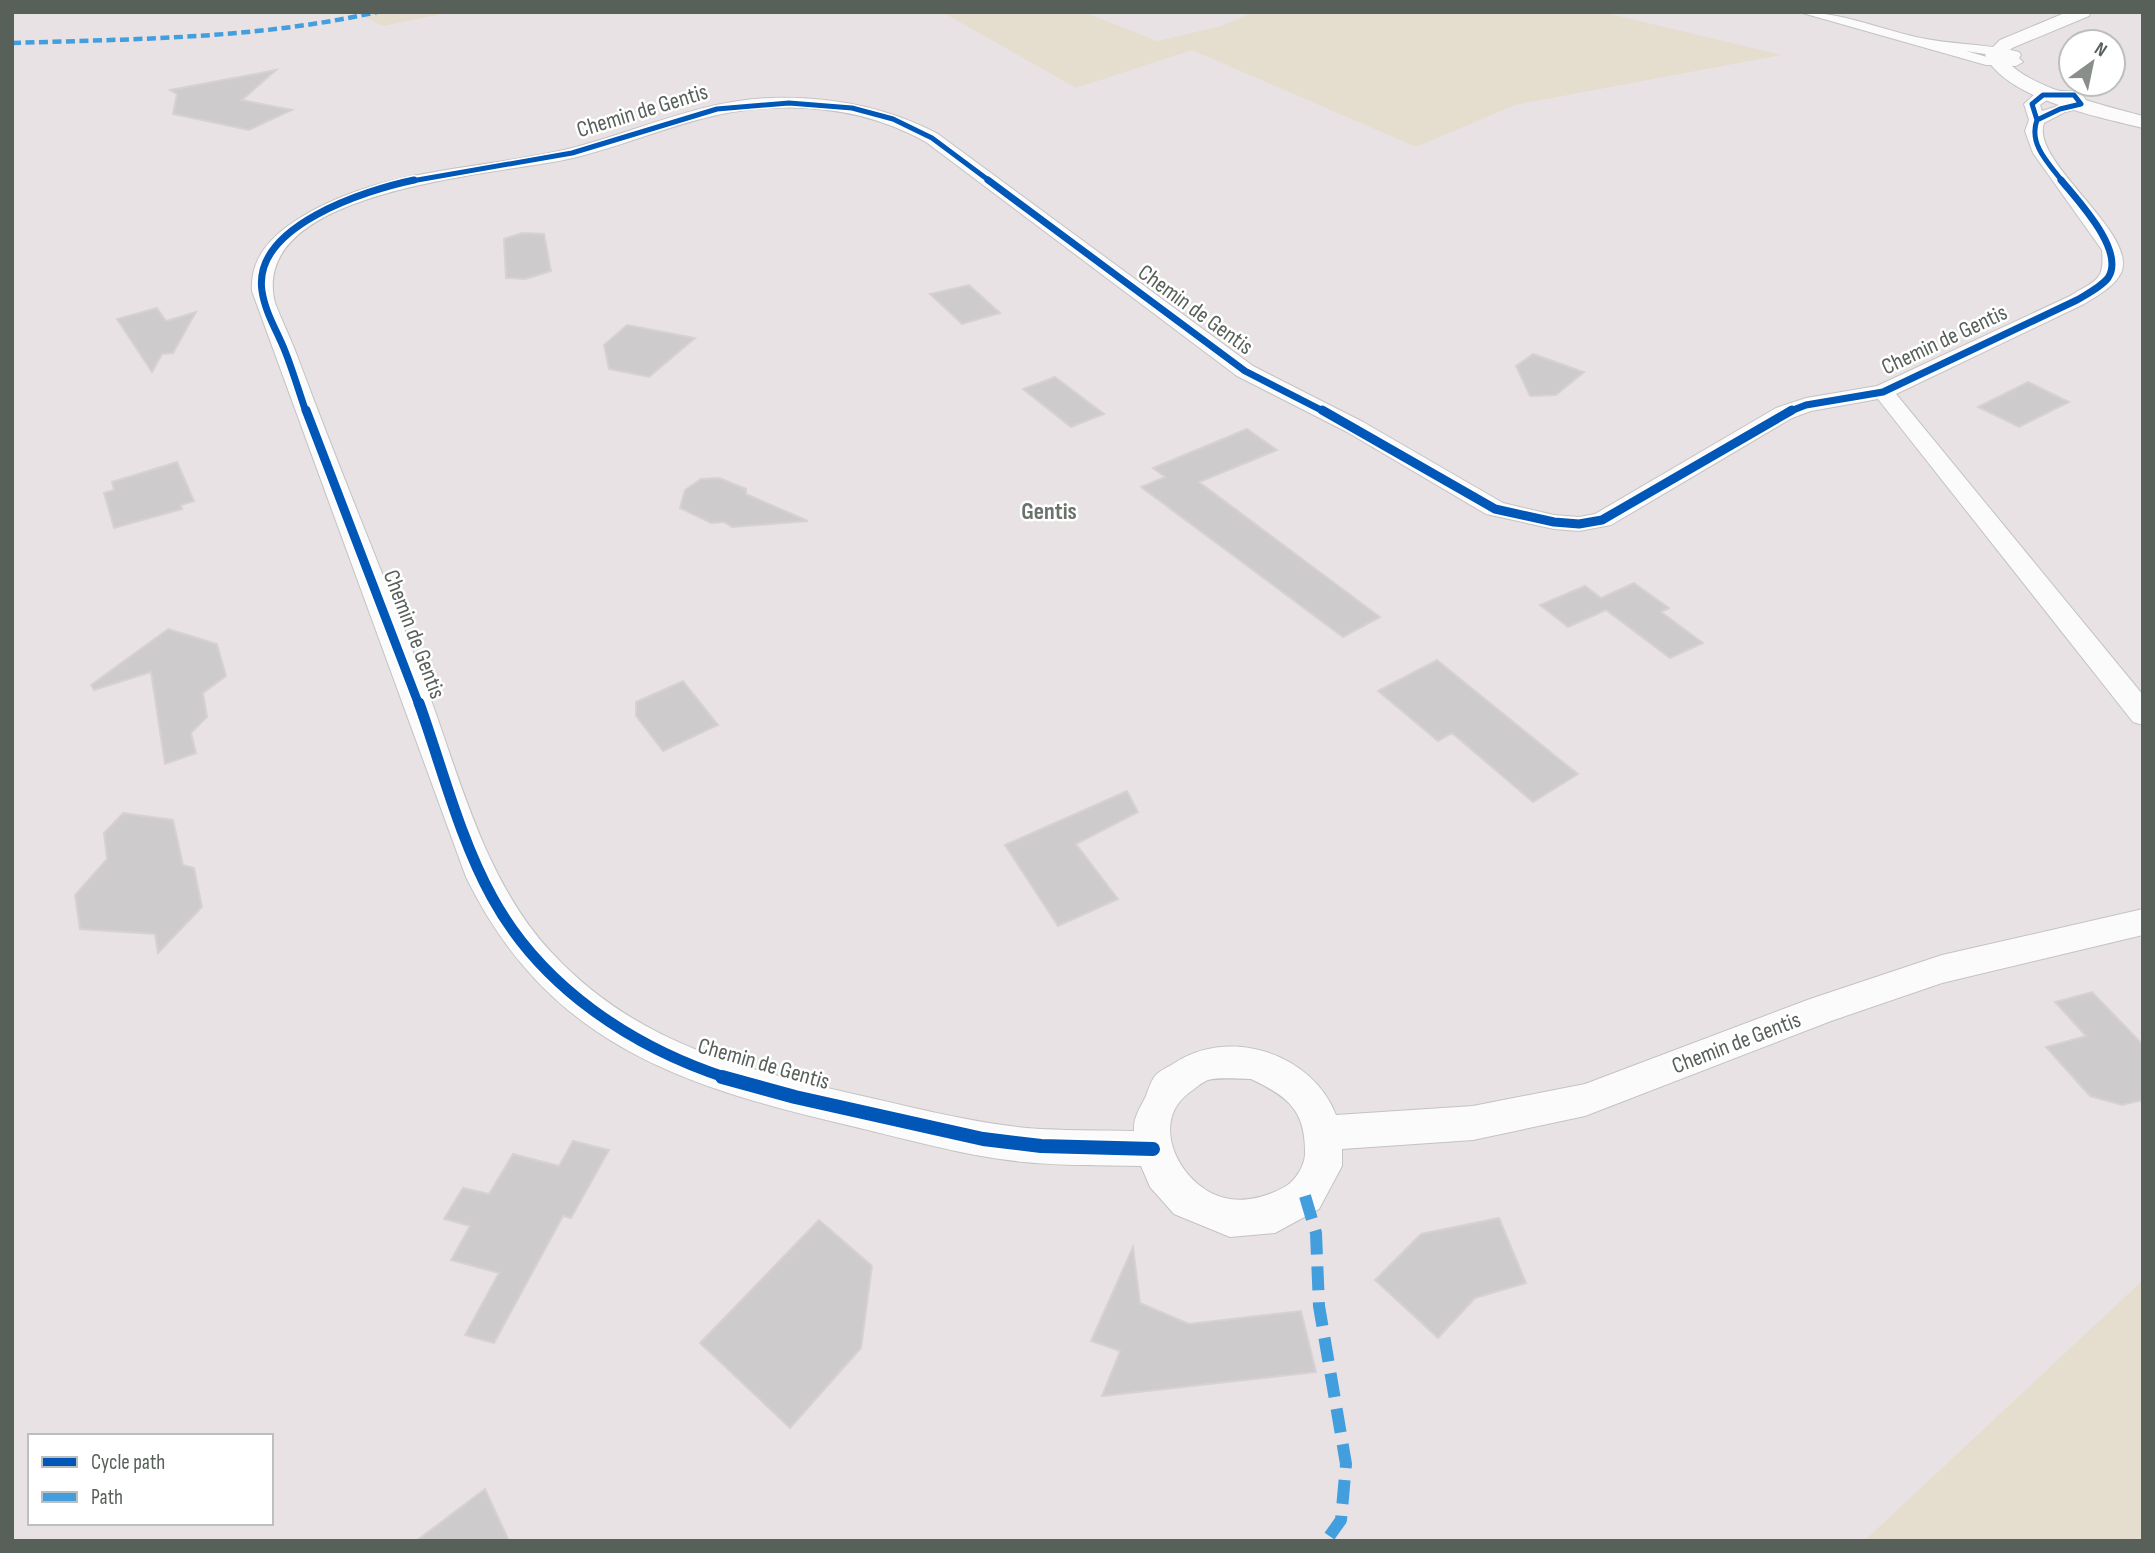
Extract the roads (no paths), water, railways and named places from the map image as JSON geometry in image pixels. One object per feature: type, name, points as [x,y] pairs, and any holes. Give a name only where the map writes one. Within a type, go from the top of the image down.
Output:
[{"type":"street","points":[[1806,12],[1919,42],[2005,57],[2038,80],[2078,100]]},
{"type":"street","points":[[2005,57],[2047,29],[2083,12]]},
{"type":"street","points":[[2005,57],[2007,74],[2050,93],[2143,121]]},
{"type":"street","name":"Chemin de Gentis","points":[[1153,1149],[1023,1144],[906,1123],[750,1085],[690,1065],[626,1031],[570,993],[530,955],[500,911],[471,852],[399,647],[302,407],[286,354],[263,296],[263,265],[274,249],[313,216],[337,203],[368,191],[413,179],[569,154],[689,115],[722,108],[761,103],[834,104],[890,116],[932,138],[1245,372],[1354,427],[1495,509],[1524,517],[1579,524],[1602,520],[1784,414],[1806,405],[1883,392],[2094,291],[2113,269],[2111,250],[2100,231],[2041,153],[2034,131],[2037,120],[2032,104],[2043,94],[2050,93]]},
{"type":"street","points":[[2037,120],[2078,100]]},
{"type":"street","name":"Chemin de Gentis","points":[[1883,392],[2143,715]]},
{"type":"street","name":"Chemin de Gentis","points":[[1324,1133],[1473,1124],[1585,1100],[1822,1009],[1942,969],[2143,922]]},
{"type":"street","points":[[1254,1063],[1290,1080],[1314,1106],[1324,1133],[1323,1166],[1305,1196],[1275,1214],[1230,1218],[1188,1201],[1163,1174],[1153,1149],[1152,1121],[1168,1087],[1200,1065],[1254,1063]]},
{"type":"district","name":"Gentis","points":[[1049,511]]}]
